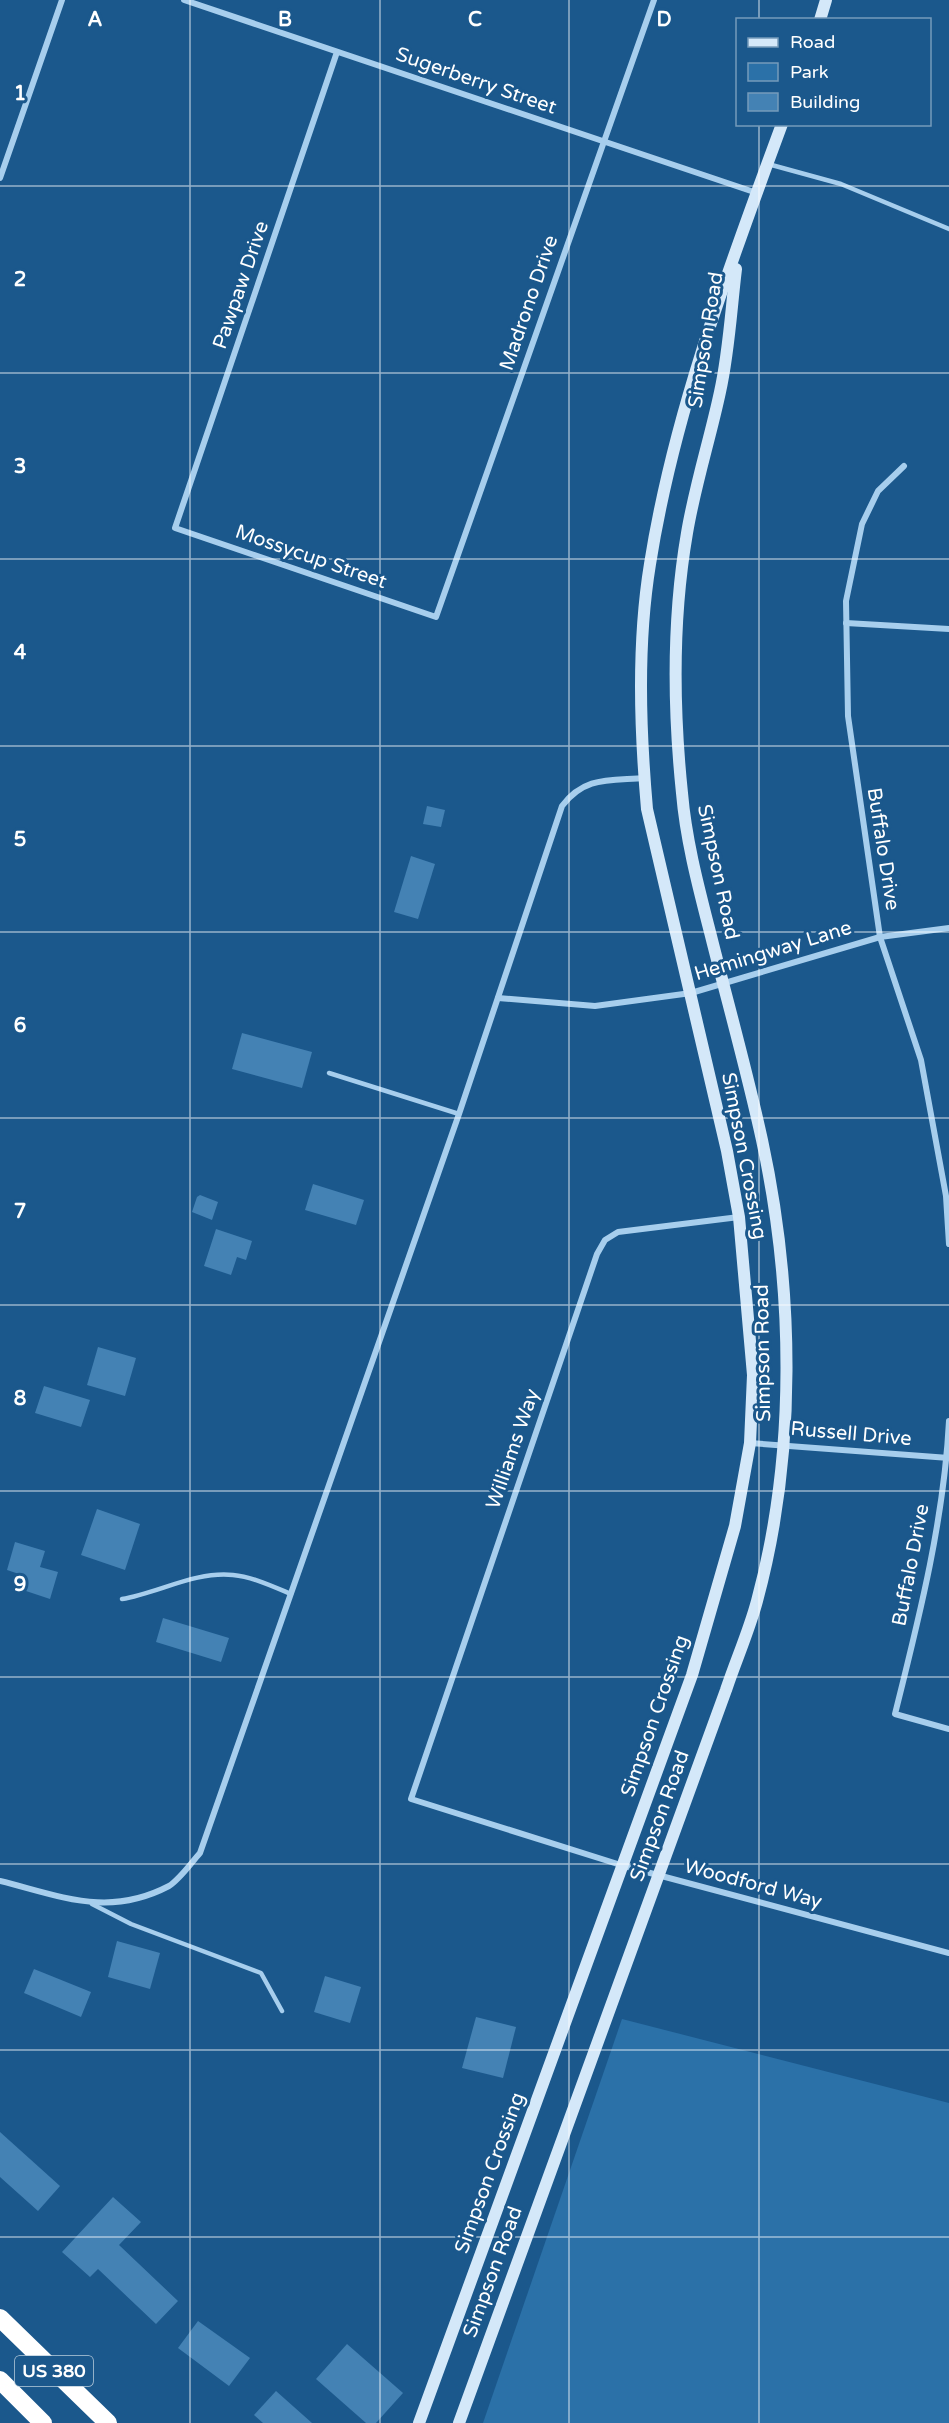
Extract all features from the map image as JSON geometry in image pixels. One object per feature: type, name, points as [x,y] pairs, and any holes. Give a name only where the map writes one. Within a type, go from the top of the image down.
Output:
[{"type":"highway","name":"US 380","points":[[0,2318],[108,2423]]},
{"type":"highway","name":"US 380","points":[[0,2380],[43,2423]]},
{"type":"street","points":[[0,178],[62,0]]},
{"type":"street","name":"Sugerberry Street","points":[[184,0],[758,193]]},
{"type":"street","name":"Madrono Drive","points":[[436,617],[654,0]]},
{"type":"street","points":[[821,18],[826,0]]},
{"type":"street","name":"Pawpaw Drive","points":[[175,528],[338,52]]},
{"type":"street","name":"Simpson Road","points":[[691,993],[647,809],[643,645],[649,566],[668,467],[692,380],[781,126]]},
{"type":"street","name":"Simpson Road","points":[[459,2423],[757,1601],[773,1522],[783,1445],[785,1317],[776,1220],[762,1141],[698,889],[682,798],[674,690],[675,630],[686,536],[698,476],[721,390],[740,244]]},
{"type":"street","name":"Buffalo Drive","points":[[904,466],[878,491],[861,524],[846,601],[848,716],[879,937],[921,1060],[948,1196],[949,1244]]},
{"type":"street","name":"Mossycup Street","points":[[175,528],[436,617]]},
{"type":"street","points":[[846,623],[949,629]]},
{"type":"street","points":[[0,1881],[92,1904],[129,1901],[171,1885],[200,1853],[459,1114],[561,807],[572,792],[588,782],[645,778]]},
{"type":"street","name":"Hemingway Lane","points":[[498,998],[595,1006],[691,993],[879,937],[949,928]]},
{"type":"street","name":"Simpson Crossing","points":[[419,2423],[624,1866],[695,1665],[735,1526],[750,1443],[753,1375],[740,1217],[691,993]]},
{"type":"street","name":"Williams Way","points":[[411,1799],[597,1254],[605,1240],[618,1232],[740,1217]]},
{"type":"street","name":"Buffalo Drive","points":[[949,1420],[948,1458],[926,1588],[895,1714],[949,1729]]},
{"type":"street","name":"Russell Drive","points":[[750,1443],[948,1458]]},
{"type":"street","name":"Woodford Way","points":[[411,1799],[624,1866],[949,1953]]},
{"type":"lane","points":[[768,164],[840,184],[949,229]]},
{"type":"lane","points":[[329,1073],[459,1114]]},
{"type":"lane","points":[[122,1599],[205,1577],[231,1575],[261,1582],[291,1594]]},
{"type":"lane","points":[[92,1904],[131,1924],[261,1973],[282,2011]]},
{"type":"green space","points":[[622,2019],[949,2103],[949,2423],[483,2423]]},
{"type":"building","points":[[427,806],[445,810],[441,827],[423,824]]},
{"type":"building","points":[[411,856],[435,864],[418,919],[394,912]]},
{"type":"building","points":[[242,1033],[312,1052],[302,1088],[232,1069]]},
{"type":"building","points":[[313,1184],[364,1200],[356,1225],[305,1210]]},
{"type":"building","points":[[200,1195],[218,1202],[212,1220],[192,1212],[197,1197]]},
{"type":"building","points":[[216,1229],[252,1241],[246,1260],[237,1257],[231,1275],[204,1266]]},
{"type":"building","points":[[98,1347],[136,1358],[125,1396],[87,1385]]},
{"type":"building","points":[[44,1386],[90,1400],[81,1427],[35,1413]]},
{"type":"building","points":[[97,1509],[140,1524],[125,1570],[81,1555]]},
{"type":"building","points":[[15,1542],[45,1551],[40,1567],[58,1572],[50,1599],[14,1587],[19,1574],[7,1570]]},
{"type":"building","points":[[163,1618],[229,1638],[221,1662],[156,1642]]},
{"type":"building","points":[[117,1941],[160,1953],[150,1989],[108,1977]]},
{"type":"building","points":[[34,1969],[91,1992],[81,2017],[24,1993]]},
{"type":"building","points":[[325,1976],[361,1987],[350,2023],[314,2012]]},
{"type":"building","points":[[476,2017],[516,2027],[503,2078],[462,2068]]},
{"type":"building","points":[[0,2132],[60,2186],[38,2211],[0,2177]]},
{"type":"building","points":[[113,2197],[141,2222],[119,2245],[178,2301],[156,2324],[98,2269],[90,2277],[62,2252]]},
{"type":"building","points":[[198,2321],[250,2358],[229,2386],[178,2348]]},
{"type":"building","points":[[347,2344],[403,2393],[376,2423],[366,2423],[316,2379]]},
{"type":"building","points":[[276,2391],[312,2423],[263,2423],[254,2415]]}]
